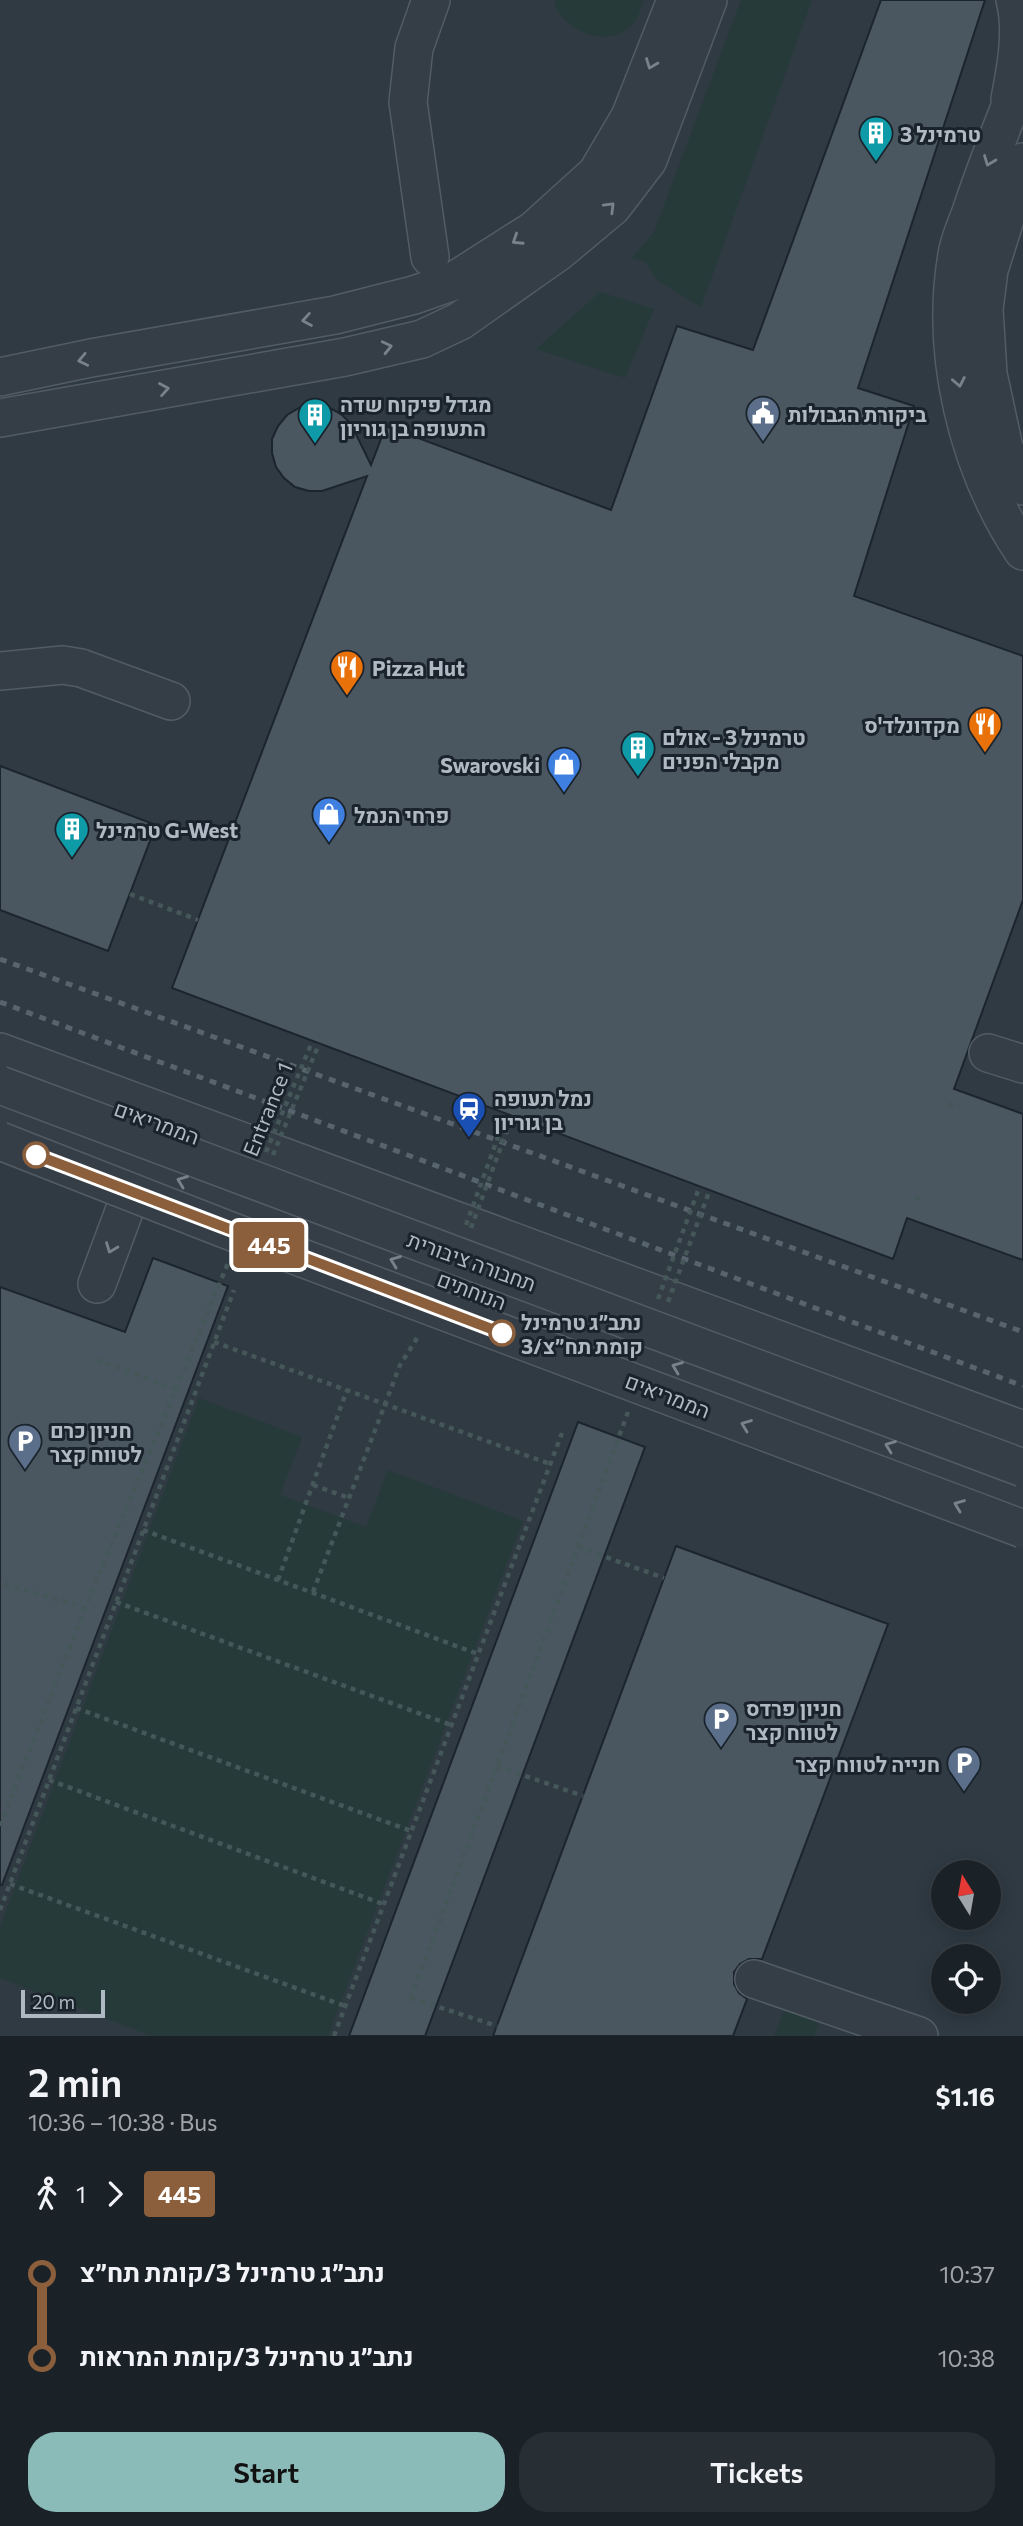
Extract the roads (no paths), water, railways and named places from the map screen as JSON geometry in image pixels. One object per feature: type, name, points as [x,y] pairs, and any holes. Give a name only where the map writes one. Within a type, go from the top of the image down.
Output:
[{"type":"street","points":[[430,257],[408,102],[414,48],[431,0]]},
{"type":"street","points":[[0,377],[91,358],[335,315],[414,295],[454,281],[534,230],[597,173],[630,117],[676,0]]},
{"type":"street","points":[[0,418],[345,357],[422,339],[460,321],[558,252],[612,207],[648,160],[709,0]]},
{"type":"street","points":[[683,72],[704,35],[717,0]]},
{"type":"street","points":[[1008,113],[1016,65],[1019,13],[1015,0]]},
{"type":"street","points":[[1008,113],[1023,62]]},
{"type":"street","points":[[1023,75],[957,253],[952,308],[956,365],[967,426],[986,485],[1023,551]]},
{"type":"street","points":[[1023,162],[989,270],[984,309],[988,374],[1004,448],[1023,486]]},
{"type":"street","points":[[989,270],[1023,187]]},
{"type":"street","points":[[0,671],[72,666],[171,702]]},
{"type":"street","points":[[0,1052],[1023,1430]]},
{"type":"street","points":[[988,1053],[1023,1064]]},
{"type":"street","name":"הממריאים","points":[[0,1063],[262,1161],[461,1246],[656,1319],[1023,1445]]},
{"type":"street","name":"תחבורה ציבורית","points":[[0,1085],[461,1246]]},
{"type":"street","name":"הנוחתים","points":[[0,1113],[1023,1496]]},
{"type":"street","name":"הממריאים","points":[[0,1141],[1023,1529]]},
{"type":"street","points":[[97,1284],[141,1166]]},
{"type":"street","points":[[656,1319],[1023,1468]]},
{"type":"street","points":[[754,1979],[919,2036]]},
{"type":"railway","points":[[0,959],[1023,1332]]},
{"type":"railway","points":[[0,1002],[1023,1386]]},
{"type":"place","name":"טרמינל 3","points":[[876,163]]},
{"type":"place","name":"ביקורת הגבולות","points":[[763,443]]},
{"type":"place","name":"מגדל פיקוח שדה התעופה בן גוריון","points":[[315,445]]},
{"type":"place","name":"Pizza Hut","points":[[347,697]]},
{"type":"place","name":"מקדונלד'ס","points":[[985,754]]},
{"type":"place","name":"טרמינל 3 - אולם מקבלי הפנים","points":[[638,778]]},
{"type":"place","name":"Swarovski","points":[[564,794]]},
{"type":"place","name":"פרחי הנמל","points":[[329,844]]},
{"type":"place","name":"טרמינל G-West","points":[[72,859]]},
{"type":"place","name":"נמל תעופה בן גוריון","points":[[469,1139]]},
{"type":"place","name":"נתב״ג טרמינל 3/קומת תח״צ","points":[[502,1333]]},
{"type":"place","name":"חניון כרם לטווח קצר","points":[[25,1471]]},
{"type":"place","name":"חניון פרדס לטווח קצר","points":[[721,1749]]},
{"type":"place","name":"חנייה לטווח קצר","points":[[964,1793]]}]
